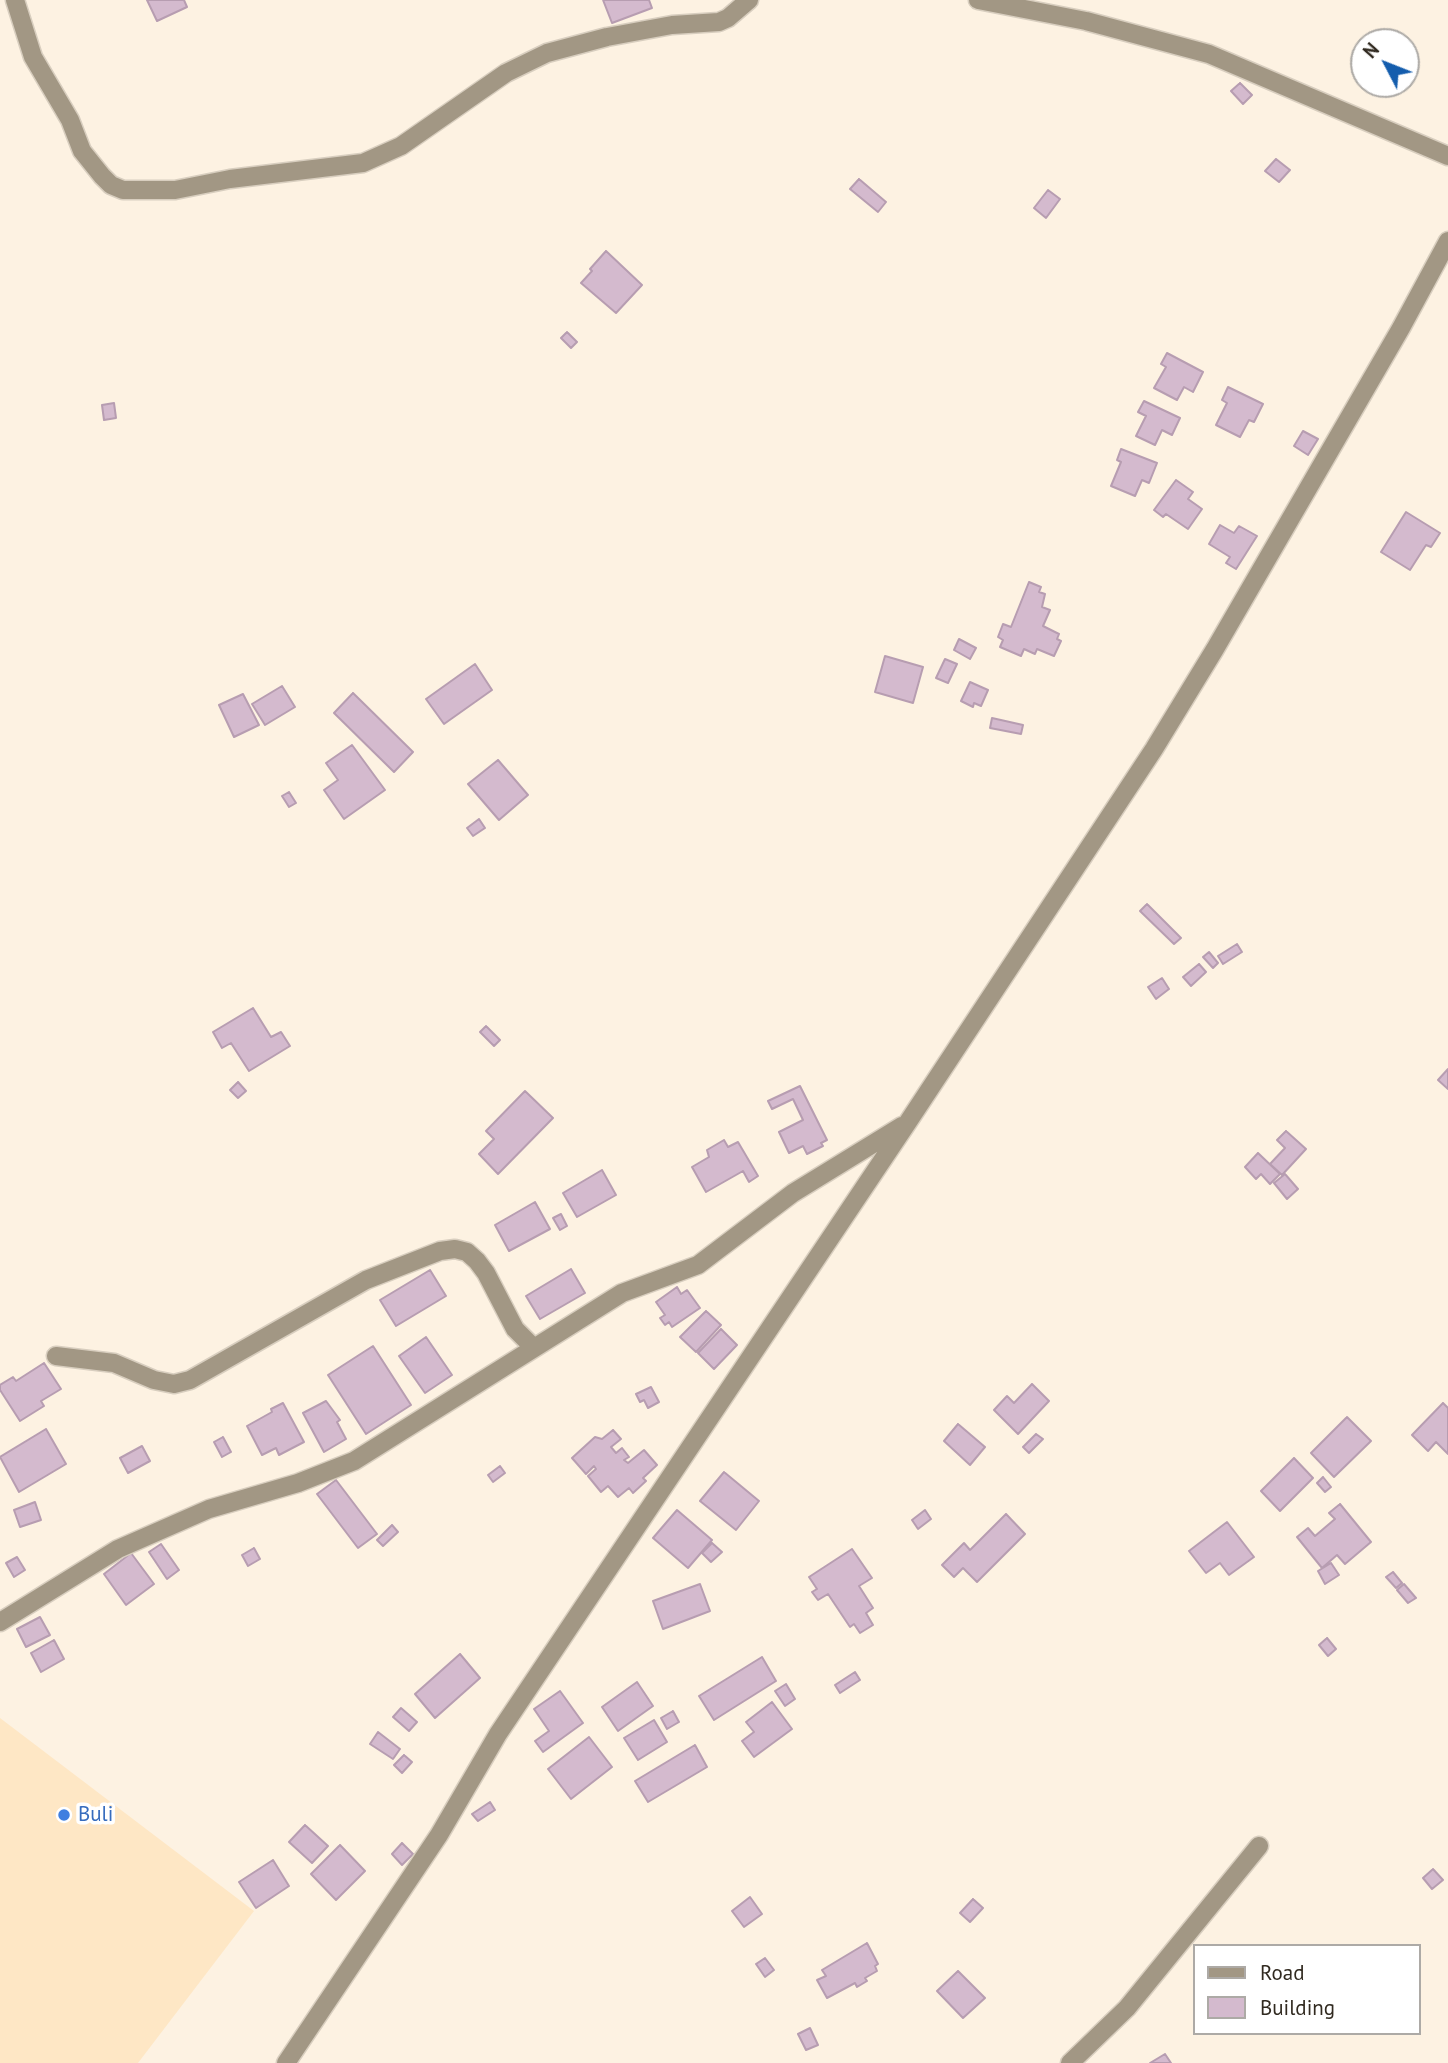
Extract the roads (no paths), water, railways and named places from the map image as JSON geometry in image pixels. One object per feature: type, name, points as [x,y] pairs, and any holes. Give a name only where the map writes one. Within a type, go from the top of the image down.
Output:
[{"type":"street","points":[[15,0],[33,57],[70,120],[82,151],[91,165],[111,185],[123,190],[175,190],[230,179],[363,163],[401,146],[506,73],[547,53],[607,37],[671,25],[719,22],[749,0]]},
{"type":"street","points":[[978,0],[1086,21],[1209,54],[1448,156]]},
{"type":"street","points":[[286,2063],[439,1835],[498,1734],[1154,749],[1401,328],[1448,241]]},
{"type":"street","points":[[0,1622],[118,1549],[209,1509],[298,1483],[354,1461],[622,1293],[698,1265],[793,1193],[908,1122]]},
{"type":"street","points":[[56,1356],[114,1363],[154,1380],[174,1384],[190,1380],[366,1280],[440,1251],[455,1249],[467,1252],[477,1261],[515,1329],[533,1347]]},
{"type":"street","points":[[1070,2063],[1126,2008],[1259,1846]]},
{"type":"place","name":"Buli","points":[[64,1815]]}]
